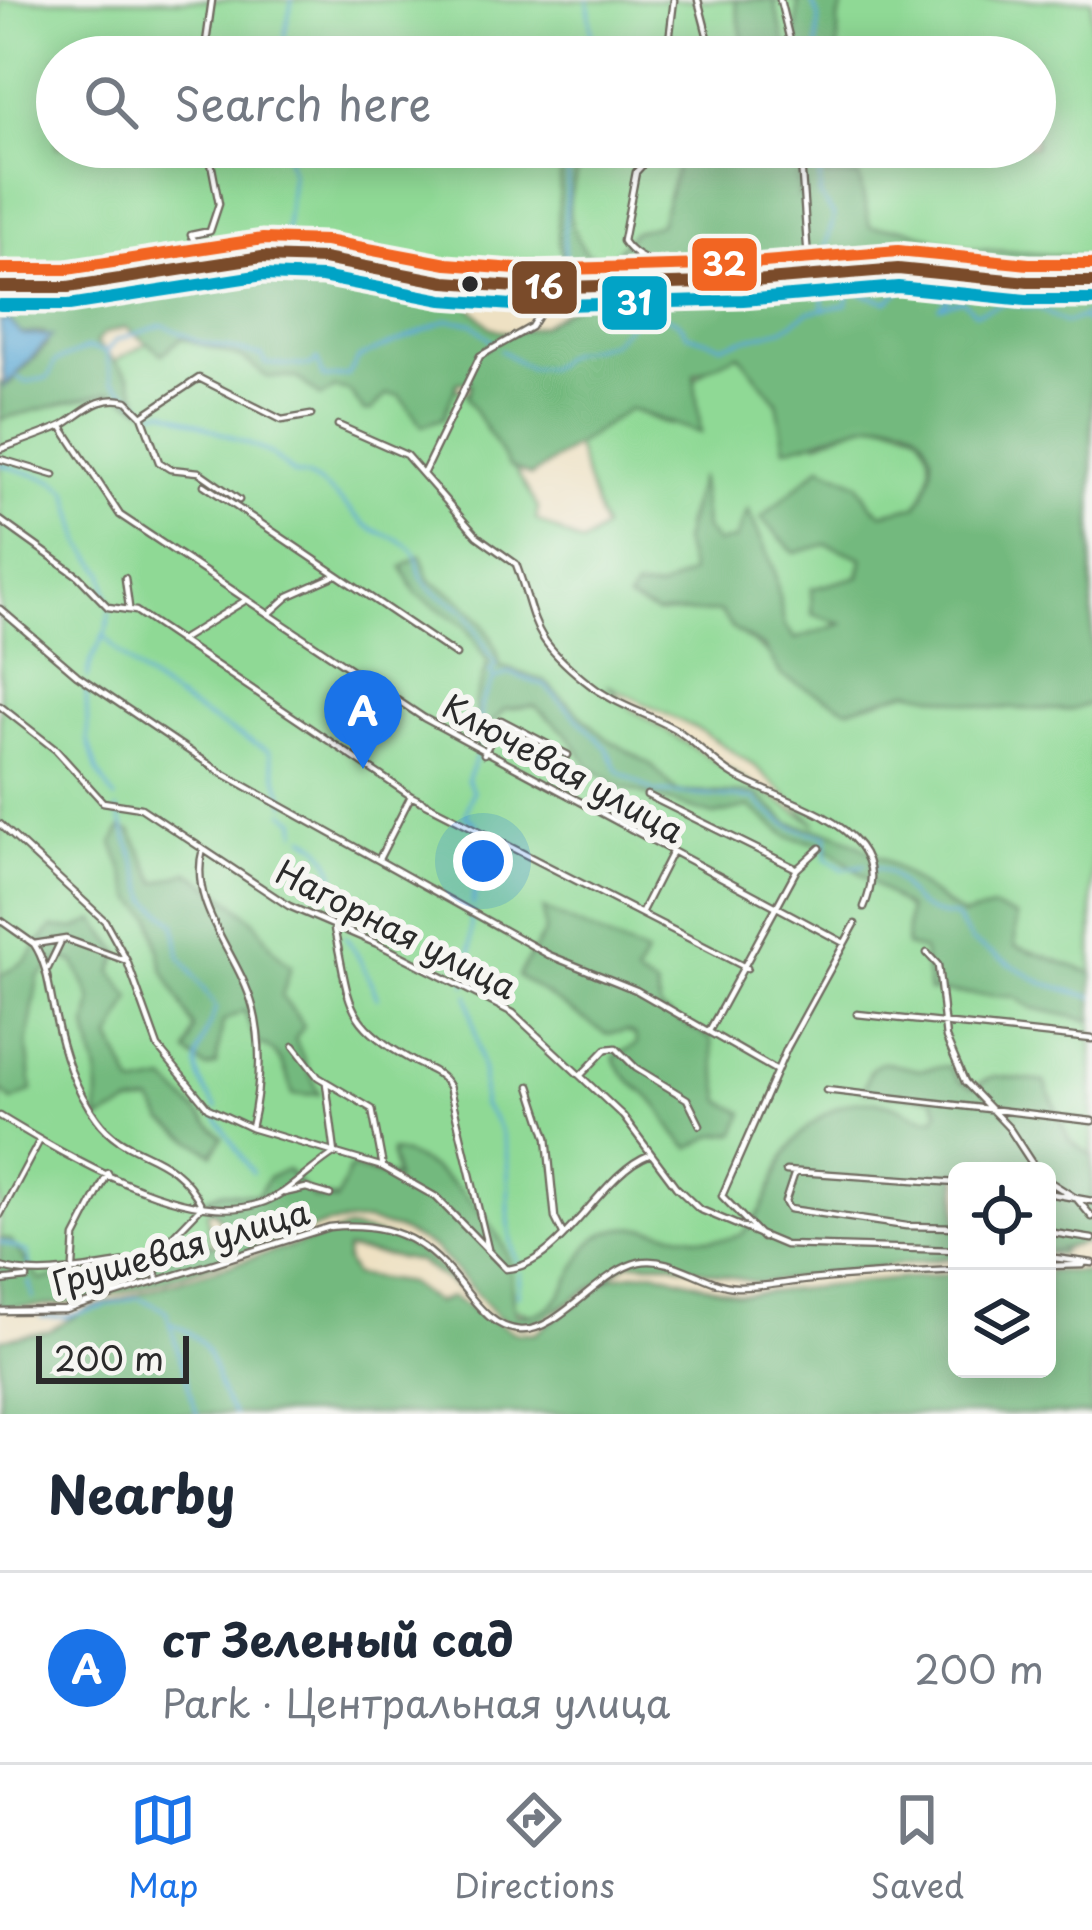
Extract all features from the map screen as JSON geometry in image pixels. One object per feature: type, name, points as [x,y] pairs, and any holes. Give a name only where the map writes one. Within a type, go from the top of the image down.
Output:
[{"type":"street","points":[[207,36],[212,0]]},
{"type":"street","points":[[670,36],[674,0]]},
{"type":"street","points":[[698,0],[707,36]]},
{"type":"street","points":[[780,0],[789,36]]},
{"type":"street","points":[[211,168],[217,216],[210,231],[191,235],[192,242],[212,249],[217,261]]},
{"type":"street","points":[[640,168],[623,241],[641,262],[677,273],[686,284]]},
{"type":"street","points":[[802,168],[809,273]]},
{"type":"street","points":[[0,286],[68,287],[217,261],[310,258],[445,282],[555,288],[898,269],[1028,282],[1092,282]]},
{"type":"street","points":[[424,474],[480,356],[531,327],[555,288]]},
{"type":"street","points":[[142,416],[173,392],[207,378],[282,420],[311,416]]},
{"type":"street","points":[[0,449],[32,432],[62,427],[80,410],[118,399],[142,416],[159,462],[170,469],[199,472],[239,500]]},
{"type":"street","points":[[338,425],[406,455],[478,536],[516,564],[527,614],[539,636],[585,681],[625,710],[677,730],[707,759],[739,778],[792,801],[850,836],[869,863],[871,890],[864,907]]},
{"type":"street","name":"Ключевая улица","points":[[62,427],[120,514],[269,614],[484,754],[844,943]]},
{"type":"street","points":[[0,459],[54,475]]},
{"type":"street","points":[[204,485],[456,655]]},
{"type":"street","points":[[0,520],[78,576],[108,607],[129,608],[411,796],[747,968]]},
{"type":"street","points":[[269,614],[289,596],[334,576]]},
{"type":"street","points":[[124,578],[129,608]]},
{"type":"street","points":[[179,641],[247,599]]},
{"type":"street","points":[[0,609],[135,717],[222,773],[549,955],[618,981],[777,1071]]},
{"type":"street","name":"Нагорная улица","points":[[0,706],[56,751],[93,795],[141,808],[334,929],[380,945],[513,1013],[623,1116],[699,1209],[767,1241],[948,1250]]},
{"type":"street","points":[[484,754],[501,720],[568,755]]},
{"type":"street","points":[[646,795],[797,868]]},
{"type":"street","points":[[379,859],[411,796]]},
{"type":"street","points":[[0,824],[105,921],[128,961],[158,1047],[208,1108],[251,1128],[383,1167],[436,1197],[489,1254],[512,1270],[563,1234],[632,1162],[650,1154]]},
{"type":"street","points":[[709,1031],[797,868],[820,848]]},
{"type":"street","points":[[202,849],[198,865],[208,912],[253,1007],[260,1063],[251,1128]]},
{"type":"street","points":[[640,914],[671,854]]},
{"type":"street","points":[[0,920],[34,944],[47,974],[71,1077],[95,1118],[112,1138],[172,1165],[189,1181],[202,1206]]},
{"type":"street","points":[[767,1241],[722,1196],[777,1071],[855,924]]},
{"type":"street","points":[[334,929],[348,1004],[360,1025],[440,1073],[449,1086],[489,1254]]},
{"type":"street","points":[[34,944],[66,939],[128,961]]},
{"type":"street","points":[[47,974],[55,946],[66,939]]},
{"type":"street","points":[[927,953],[940,974],[944,1023],[965,1082],[1009,1127],[1031,1162]]},
{"type":"street","points":[[857,1014],[1092,1039]]},
{"type":"street","points":[[294,1046],[326,1083],[372,1109],[383,1167]]},
{"type":"street","points":[[581,1075],[606,1049],[616,1048],[636,1068],[688,1099],[700,1125]]},
{"type":"street","points":[[326,1083],[335,1153]]},
{"type":"street","points":[[530,1086],[547,1138],[555,1218],[563,1234]]},
{"type":"street","points":[[826,1090],[1092,1121]]},
{"type":"street","points":[[0,1116],[108,1173],[202,1206],[242,1208],[306,1188],[330,1196]]},
{"type":"street","points":[[0,1215],[40,1140]]},
{"type":"street","points":[[279,1194],[335,1153]]},
{"type":"street","points":[[948,1182],[790,1171],[785,1202],[800,1212],[948,1226]]},
{"type":"street","points":[[73,1266],[75,1237],[108,1173]]},
{"type":"street","points":[[1056,1186],[1077,1199],[1092,1217]]},
{"type":"street","points":[[1056,1195],[1092,1201]]},
{"type":"street","points":[[0,1282],[73,1266],[151,1259],[202,1206]]},
{"type":"street","name":"Грушевая улица","points":[[0,1311],[65,1310],[329,1227],[362,1224],[390,1229],[438,1256],[489,1316],[516,1330],[533,1329],[610,1275],[644,1261],[734,1287],[948,1271]]},
{"type":"street","points":[[1056,1233],[1092,1239]]},
{"type":"street","points":[[1056,1258],[1092,1264]]},
{"type":"street","points":[[151,1259],[159,1282]]},
{"type":"street","points":[[1056,1266],[1092,1264]]},
{"type":"street","points":[[0,1267],[33,1277]]},
{"type":"green space","points":[[0,0],[1092,0],[1092,266],[904,259],[432,276],[325,258],[239,256],[101,278],[0,282]]},
{"type":"green space","points":[[735,0],[774,0],[783,36],[742,36]]},
{"type":"green space","points":[[798,0],[845,0],[838,36],[797,36]]},
{"type":"green space","points":[[561,168],[580,168],[569,202],[578,239],[587,254],[611,259],[633,232],[660,224],[676,168],[797,168],[799,197],[804,192],[802,168],[826,168],[826,177],[859,176],[870,227],[903,228],[962,248],[1092,258],[1092,273],[1015,274],[801,262],[678,277],[576,277],[566,264],[558,233]]},
{"type":"green space","points":[[224,268],[264,281],[309,271],[456,293],[490,327],[507,333],[541,326],[576,304],[608,299],[678,301],[879,281],[1032,293],[1092,292],[1092,703],[1071,710],[991,708],[909,691],[848,709],[782,676],[764,647],[734,630],[720,612],[657,613],[628,600],[635,589],[660,589],[691,573],[683,542],[700,476],[705,529],[717,543],[735,540],[748,510],[774,569],[784,624],[795,639],[842,624],[812,614],[811,589],[860,576],[862,558],[827,544],[795,553],[761,518],[821,466],[858,483],[882,513],[916,506],[927,487],[930,452],[920,433],[905,424],[865,424],[785,448],[777,402],[739,354],[694,374],[701,433],[629,409],[531,476],[509,466],[467,398],[471,384],[458,382],[443,418],[422,426],[400,396],[387,394],[371,411],[364,411],[349,391],[335,388],[321,397],[298,378],[267,377],[243,358],[182,338],[162,354],[125,327],[103,334],[96,343],[129,376],[143,408],[111,392],[0,419],[0,383],[9,384],[47,345],[44,332],[21,334],[9,320],[0,321],[0,312],[149,281],[178,284]]},
{"type":"green space","points":[[189,320],[469,393],[538,508],[536,520],[583,544],[603,529],[575,444],[629,409],[670,425],[695,380],[713,365],[739,354],[817,443],[879,423],[919,433],[930,470],[916,506],[882,513],[858,483],[821,466],[762,518],[863,558],[844,623],[796,640],[784,624],[774,569],[749,513],[735,540],[717,544],[705,529],[700,479],[685,526],[691,573],[660,589],[635,589],[628,600],[657,613],[720,612],[734,630],[848,709],[909,691],[992,708],[1071,710],[1092,703],[1092,973],[1014,946],[993,908],[963,916],[885,860],[829,831],[1092,1013],[1092,1237],[1071,1235],[1056,1254],[1056,1162],[948,1162],[948,1247],[645,1248],[560,1309],[534,1315],[483,1299],[486,1260],[469,1200],[356,1165],[349,1200],[308,1195],[207,1212],[212,1255],[59,1304],[0,1303],[0,399],[66,388]],"holes":[[[607,685],[703,732],[755,766],[816,824],[633,710]]]},
{"type":"green space","points":[[421,555],[430,581],[466,605],[484,626],[500,666],[544,681],[606,738],[650,764],[677,792],[757,794],[789,823],[838,834],[885,860],[962,916],[993,908],[1016,916],[1015,946],[1092,973],[1092,1021],[1032,1008],[1014,997],[929,991],[923,950],[906,946],[908,909],[821,844],[788,837],[749,807],[714,815],[621,787],[591,768],[568,735],[535,706],[505,709],[490,725],[479,726],[475,701],[488,662],[465,626],[416,594],[402,567]]},
{"type":"green space","points":[[120,829],[131,831],[157,883],[189,872],[247,915],[291,966],[282,996],[304,1026],[295,1039],[319,1094],[293,1095],[282,1063],[257,1043],[244,1011],[223,1021],[216,1065],[206,1068],[187,1053],[194,1028],[163,969],[152,918],[134,900],[113,843]]},
{"type":"green space","points":[[543,909],[646,955],[636,976],[656,987],[661,1010],[711,1039],[722,1101],[744,1113],[736,1133],[715,1135],[690,1148],[614,1057],[637,1044],[635,1035],[627,1031],[606,1034],[518,976],[545,932]]},
{"type":"green space","points":[[95,920],[120,953],[112,972],[131,998],[111,1039],[134,1087],[166,1081],[222,1137],[213,1154],[164,1122],[152,1102],[130,1105],[98,1121],[98,1078],[87,1027],[92,1001],[75,963],[62,958],[38,977],[27,1044],[32,1091],[12,1101],[0,1089],[0,976],[26,960],[52,927],[75,929]]},
{"type":"green space","points":[[882,1062],[919,1070],[949,1066],[959,1081],[972,1087],[995,1076],[1045,1082],[1069,1140],[1092,1156],[1092,1241],[1056,1250],[1056,1162],[948,1162],[948,1258],[759,1283],[668,1263],[629,1263],[543,1319],[522,1326],[498,1317],[435,1248],[397,1229],[366,1221],[327,1224],[124,1292],[41,1306],[0,1306],[0,1238],[10,1240],[40,1280],[138,1265],[221,1243],[223,1225],[207,1198],[221,1192],[258,1195],[268,1178],[287,1169],[314,1199],[336,1201],[350,1168],[396,1179],[391,1151],[424,1163],[476,1207],[508,1257],[516,1314],[534,1314],[559,1297],[583,1254],[605,1233],[639,1228],[709,1239],[742,1234],[764,1205],[791,1146],[835,1108],[875,1101],[935,1118],[939,1111],[933,1098],[863,1091],[871,1069]]},
{"type":"green space","points":[[347,1229],[413,1248],[465,1293],[417,1261],[347,1249],[346,1261],[354,1275],[408,1283],[436,1303],[451,1297],[515,1333],[535,1333],[613,1277],[653,1271],[739,1295],[948,1274],[948,1378],[1056,1378],[1056,1271],[1092,1272],[1092,1414],[0,1414],[0,1339],[49,1331],[88,1309]]},
{"type":"water","points":[[9,320],[21,334],[52,336],[4,387],[0,321]]},
{"type":"waterway","points":[[284,36],[292,0]]},
{"type":"waterway","points":[[588,0],[592,36]]},
{"type":"waterway","points":[[811,0],[819,18],[818,36]]},
{"type":"waterway","points":[[284,253],[290,168]]},
{"type":"waterway","points":[[567,282],[564,235],[569,168]]},
{"type":"waterway","points":[[820,168],[820,196],[834,216],[821,267]]},
{"type":"waterway","points":[[219,255],[259,253]]},
{"type":"waterway","points":[[264,253],[321,255]]},
{"type":"waterway","points":[[329,255],[449,276],[557,282]]},
{"type":"waterway","points":[[118,273],[212,257]]},
{"type":"waterway","points":[[812,266],[919,264],[1044,278],[1092,276]]},
{"type":"waterway","points":[[689,279],[805,267]]},
{"type":"waterway","points":[[0,282],[54,284],[109,275]]},
{"type":"waterway","points":[[565,282],[678,279]]},
{"type":"waterway","points":[[823,308],[825,281]]},
{"type":"waterway","points":[[500,350],[529,368],[548,368],[568,353],[611,343],[641,313],[673,319],[687,334],[722,345],[783,329],[809,312],[846,305],[851,290],[887,302],[908,285],[936,288],[937,294],[949,298],[939,307],[962,300],[976,313],[1004,303],[1038,308],[1065,323],[1081,318],[1092,326]]},
{"type":"waterway","points":[[1081,318],[1092,308]]},
{"type":"waterway","points":[[106,352],[116,340],[163,325],[201,342],[262,356],[266,364],[311,366],[317,359],[324,378],[348,376],[359,358],[448,320],[472,323],[493,343]]},
{"type":"waterway","points":[[16,376],[25,382],[48,378],[55,362],[88,348],[106,352],[112,382],[145,406]]},
{"type":"waterway","points":[[153,412],[164,410],[270,453],[295,475],[323,486],[366,525],[410,547],[426,584],[467,615],[496,666],[490,671],[494,679],[510,673],[545,686],[607,748],[618,771],[654,792],[755,799],[788,825],[827,836],[826,858],[843,869],[865,865]]},
{"type":"waterway","points":[[0,464],[54,481],[68,491],[82,544],[104,573],[108,602]]},
{"type":"waterway","points":[[88,677],[109,612]]},
{"type":"waterway","points":[[105,636],[157,685],[269,751],[286,805]]},
{"type":"waterway","points":[[481,745],[481,704],[493,681]]},
{"type":"waterway","points":[[86,687],[88,741],[97,771],[115,799]]},
{"type":"waterway","points":[[477,755],[467,779],[473,791],[465,815],[477,825]]},
{"type":"waterway","points":[[117,809],[149,901],[175,923],[180,956],[216,1007],[197,1068],[217,1108]]},
{"type":"waterway","points":[[284,812],[296,820],[297,833]]},
{"type":"waterway","points":[[473,904],[479,835]]},
{"type":"waterway","points":[[305,837],[326,855],[331,866],[344,923]]},
{"type":"waterway","points":[[874,867],[894,877],[924,908],[955,917],[972,942],[1043,983],[1092,997]]},
{"type":"waterway","points":[[466,985],[471,970],[471,913]]},
{"type":"waterway","points":[[345,937],[377,998]]},
{"type":"waterway","points":[[468,995],[483,1074],[483,1106],[504,1141],[509,1224],[518,1263]]},
{"type":"waterway","points":[[216,1117],[252,1173]]},
{"type":"waterway","points":[[0,1242],[27,1252],[30,1267]]},
{"type":"waterway","points":[[518,1295],[520,1272]]},
{"type":"waterway","points":[[29,1282],[33,1298]]},
{"type":"waterway","points":[[41,1317],[66,1317],[138,1297],[166,1311],[197,1414]]},
{"type":"waterway","points":[[172,1324],[200,1341],[207,1351],[234,1414]]},
{"type":"transit line","name":"32","points":[[0,269],[67,269],[263,239],[326,241],[447,264],[529,270],[741,264],[898,251],[1029,264],[1092,264]]},
{"type":"transit line","name":"16","points":[[0,287],[68,287],[262,257],[324,259],[445,282],[529,288],[742,282],[898,269],[1028,282],[1092,282]]},
{"type":"transit line","name":"31","points":[[0,305],[69,305],[263,275],[322,277],[442,300],[528,306],[743,300],[898,287],[1026,300],[1092,300]]},
{"type":"place","name":"ст Зеленый сад","points":[[363,769]]}]
